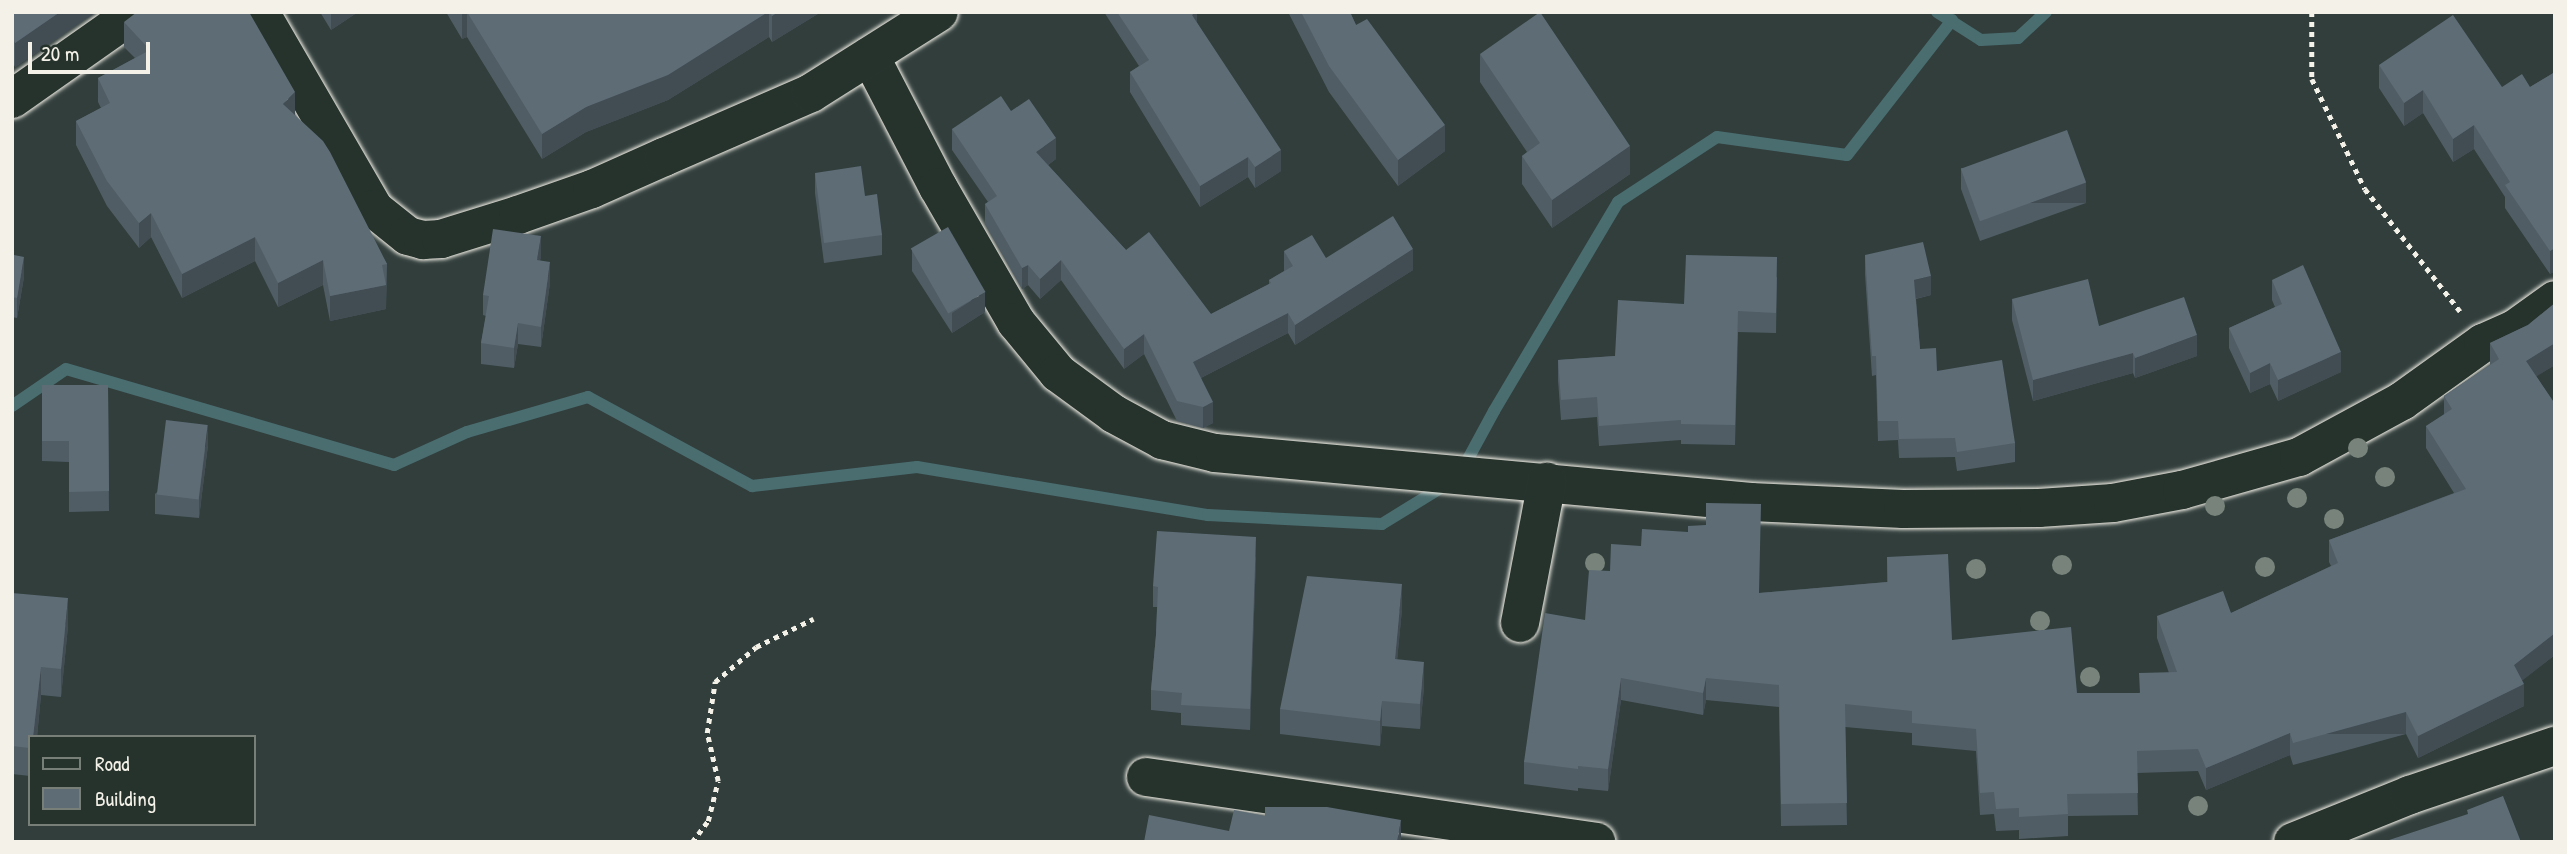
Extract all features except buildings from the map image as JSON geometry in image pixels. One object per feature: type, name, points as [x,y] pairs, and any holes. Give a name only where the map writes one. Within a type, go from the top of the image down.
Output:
[{"type":"street","points":[[12,99],[136,12]]},
{"type":"street","points":[[260,12],[374,209],[408,236],[422,240],[441,239],[592,189],[811,93],[939,12]]},
{"type":"street","points":[[870,55],[938,187],[1016,322],[1058,373],[1115,414],[1162,440],[1215,453],[1751,502],[1903,509],[2039,508],[2113,503],[2182,490],[2299,457],[2402,401],[2483,343],[2515,329],[2555,300]]},
{"type":"street","points":[[1520,623],[1547,482]]},
{"type":"street","points":[[2293,842],[2410,795],[2555,746]]},
{"type":"street","points":[[1146,777],[1596,842]]},
{"type":"path","points":[[2312,12],[2312,79],[2365,189],[2430,270],[2483,343]]},
{"type":"path","points":[[692,842],[708,821],[718,781],[708,733],[715,682],[756,647],[813,619]]},
{"type":"waterway","points":[[1937,12],[1981,40],[2018,38],[2046,12]]},
{"type":"waterway","points":[[1462,470],[1618,202],[1717,137],[1847,155],[1952,20]]},
{"type":"waterway","points":[[12,406],[66,369],[394,465],[467,432],[588,397],[752,486],[917,467],[1208,515],[1382,524],[1447,484]]}]
